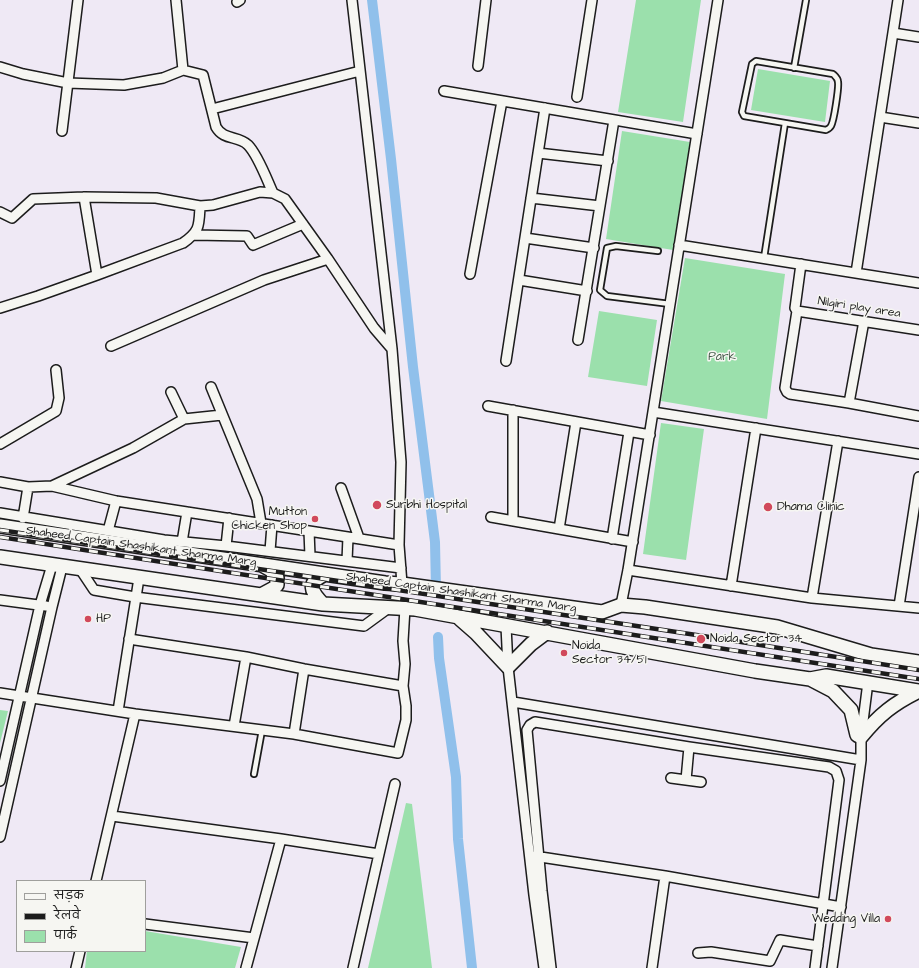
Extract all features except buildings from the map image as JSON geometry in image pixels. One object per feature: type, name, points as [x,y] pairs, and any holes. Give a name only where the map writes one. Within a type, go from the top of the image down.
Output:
[{"type":"main road","name":"Shaheed Captain Shashikant Sharma Marg","points":[[0,526],[385,583],[418,586],[602,612],[622,605],[644,607],[777,627],[871,655],[919,662]]},
{"type":"main road","points":[[0,532],[5,531],[16,533],[33,531]]},
{"type":"main road","points":[[0,547],[12,550],[31,562]]},
{"type":"main road","name":"Shaheed Captain Shashikant Sharma Marg","points":[[0,557],[323,604],[410,608],[547,632],[649,653],[810,679],[826,676],[919,691]]},
{"type":"main road","points":[[260,564],[270,570],[277,578],[277,585],[261,595]]},
{"type":"main road","points":[[323,604],[316,597],[312,587],[313,582],[325,574]]},
{"type":"main road","points":[[454,616],[476,632],[508,667],[547,632]]},
{"type":"main road","points":[[810,679],[833,691],[851,710],[857,735],[862,737],[873,722],[887,709],[919,691]]},
{"type":"street","points":[[62,132],[78,0]]},
{"type":"street","points":[[176,0],[183,70]]},
{"type":"street","points":[[352,0],[392,349],[401,462],[399,545],[402,584]]},
{"type":"street","points":[[478,66],[486,0]]},
{"type":"street","points":[[577,97],[592,0]]},
{"type":"street","points":[[622,605],[718,0]]},
{"type":"street","points":[[856,273],[898,0]]},
{"type":"street","points":[[893,33],[919,37]]},
{"type":"street","points":[[0,67],[23,74],[68,83],[124,85],[163,78],[183,70],[203,75],[216,127],[219,132],[225,136],[238,139],[247,144],[253,152],[273,193]]},
{"type":"street","points":[[212,109],[360,71]]},
{"type":"street","points":[[444,91],[697,134]]},
{"type":"street","points":[[470,274],[502,101]]},
{"type":"street","points":[[506,361],[545,108]]},
{"type":"street","points":[[880,117],[919,123]]},
{"type":"street","points":[[578,340],[614,120]]},
{"type":"street","points":[[538,153],[608,161]]},
{"type":"street","points":[[0,212],[12,218],[33,199],[84,196],[156,198],[200,206],[213,205],[260,192],[273,193],[285,199],[328,259],[374,328],[392,349]]},
{"type":"street","points":[[84,196],[97,275]]},
{"type":"street","points":[[531,198],[600,206]]},
{"type":"street","points":[[0,308],[38,296],[183,243],[194,235],[199,225],[200,206]]},
{"type":"street","points":[[194,235],[247,236],[253,245],[303,224]]},
{"type":"street","points":[[525,238],[594,248]]},
{"type":"street","points":[[679,245],[919,283]]},
{"type":"street","points":[[111,346],[264,280],[328,259]]},
{"type":"street","points":[[801,264],[785,388],[787,392],[790,394],[919,416]]},
{"type":"street","points":[[519,280],[587,291]]},
{"type":"street","name":"Nilgiri play area","points":[[796,311],[919,330]]},
{"type":"street","points":[[849,403],[864,321]]},
{"type":"street","points":[[0,444],[56,411],[59,398],[56,370]]},
{"type":"street","points":[[211,387],[257,499],[261,523]]},
{"type":"street","points":[[172,392],[184,419]]},
{"type":"street","points":[[488,406],[650,435]]},
{"type":"street","points":[[513,410],[514,521]]},
{"type":"street","points":[[653,412],[919,454]]},
{"type":"street","points":[[52,486],[133,448],[184,419],[222,415]]},
{"type":"street","points":[[559,529],[576,422]]},
{"type":"street","points":[[731,586],[756,428]]},
{"type":"street","points":[[612,538],[629,432]]},
{"type":"street","points":[[812,598],[838,441]]},
{"type":"street","points":[[899,606],[919,477]]},
{"type":"street","points":[[0,482],[28,487],[52,486],[116,501],[399,545]]},
{"type":"street","points":[[23,518],[28,487]]},
{"type":"street","points":[[341,488],[359,538]]},
{"type":"street","points":[[108,531],[116,501]]},
{"type":"street","points":[[182,542],[187,512]]},
{"type":"street","points":[[0,513],[23,518],[182,542],[270,551],[401,568]]},
{"type":"street","points":[[491,517],[633,542]]},
{"type":"street","points":[[226,546],[229,518]]},
{"type":"street","points":[[270,551],[272,525]]},
{"type":"street","points":[[309,531],[310,556]]},
{"type":"street","points":[[347,561],[348,537]]},
{"type":"street","points":[[0,781],[40,604],[57,566]]},
{"type":"street","points":[[0,838],[52,607],[57,566]]},
{"type":"street","points":[[80,569],[94,590],[135,597],[364,626],[390,607]]},
{"type":"street","points":[[628,570],[812,598],[919,608]]},
{"type":"street","points":[[118,711],[139,578]]},
{"type":"street","points":[[0,600],[40,604],[52,607]]},
{"type":"street","points":[[0,693],[135,714],[294,734],[398,753],[406,720],[406,706],[403,686],[405,664],[404,641],[410,608]]},
{"type":"street","points":[[506,626],[508,667],[544,968]]},
{"type":"street","points":[[129,639],[246,657],[304,669],[403,686]]},
{"type":"street","points":[[234,726],[246,657]]},
{"type":"street","points":[[294,734],[304,669]]},
{"type":"street","points":[[832,968],[861,760],[868,682]]},
{"type":"street","points":[[513,702],[861,760]]},
{"type":"street","points":[[96,880],[135,714]]},
{"type":"street","points":[[551,968],[527,730],[530,725],[535,722],[689,747],[829,767],[836,771],[838,780],[815,968]]},
{"type":"street","points":[[686,780],[689,747]]},
{"type":"street","points":[[671,778],[701,782]]},
{"type":"street","points":[[353,968],[395,784]]},
{"type":"street","points":[[112,816],[379,854]]},
{"type":"street","points":[[246,968],[281,839]]},
{"type":"street","points":[[530,856],[665,876],[841,908]]},
{"type":"street","points":[[652,968],[665,876]]},
{"type":"street","points":[[146,924],[254,938]]},
{"type":"street","points":[[698,953],[711,952],[770,961],[780,940],[818,946]]},
{"type":"street","points":[[76,968],[80,952]]},
{"type":"lane","points":[[794,68],[806,0]]},
{"type":"lane","points":[[756,61],[794,68],[833,74],[837,78],[838,82],[833,118],[831,126],[826,130],[744,116],[742,112],[752,64],[754,62],[756,61]]},
{"type":"lane","points":[[764,258],[785,123]]},
{"type":"lane","points":[[658,251],[616,246],[607,248],[600,290],[607,296],[670,304]]},
{"type":"lane","points":[[254,774],[262,730]]},
{"type":"green space","points":[[636,0],[701,0],[683,122],[618,112]]},
{"type":"green space","points":[[758,69],[830,81],[825,122],[751,110]]},
{"type":"green space","points":[[622,131],[690,142],[673,250],[606,239]]},
{"type":"green space","name":"Park","points":[[685,258],[785,274],[767,419],[661,401]]},
{"type":"green space","points":[[599,311],[657,320],[647,386],[588,377]]},
{"type":"green space","points":[[661,423],[704,429],[686,560],[643,554]]},
{"type":"green space","points":[[0,710],[8,711],[0,743]]},
{"type":"green space","points":[[406,803],[412,804],[432,968],[368,968]]},
{"type":"green space","points":[[146,931],[241,947],[235,968],[85,968],[87,952],[146,952]]},
{"type":"waterway","points":[[372,0],[391,159],[413,367],[435,542],[436,589]]},
{"type":"waterway","points":[[438,637],[439,658],[456,777],[458,839],[472,968]]},
{"type":"railway","points":[[0,530],[919,670]]},
{"type":"railway","points":[[0,537],[919,679]]},
{"type":"place","name":"Surbhi Hospital","points":[[377,505]]},
{"type":"place","name":"Dhama Clinic","points":[[768,507]]},
{"type":"place","name":"Mutton Chicken Shop","points":[[315,519]]},
{"type":"place","name":"HP","points":[[88,619]]},
{"type":"place","name":"Noida Sector 34","points":[[701,639]]},
{"type":"place","name":"Noida Sector 34/51","points":[[564,653]]},
{"type":"place","name":"Wedding Villa","points":[[888,919]]}]
